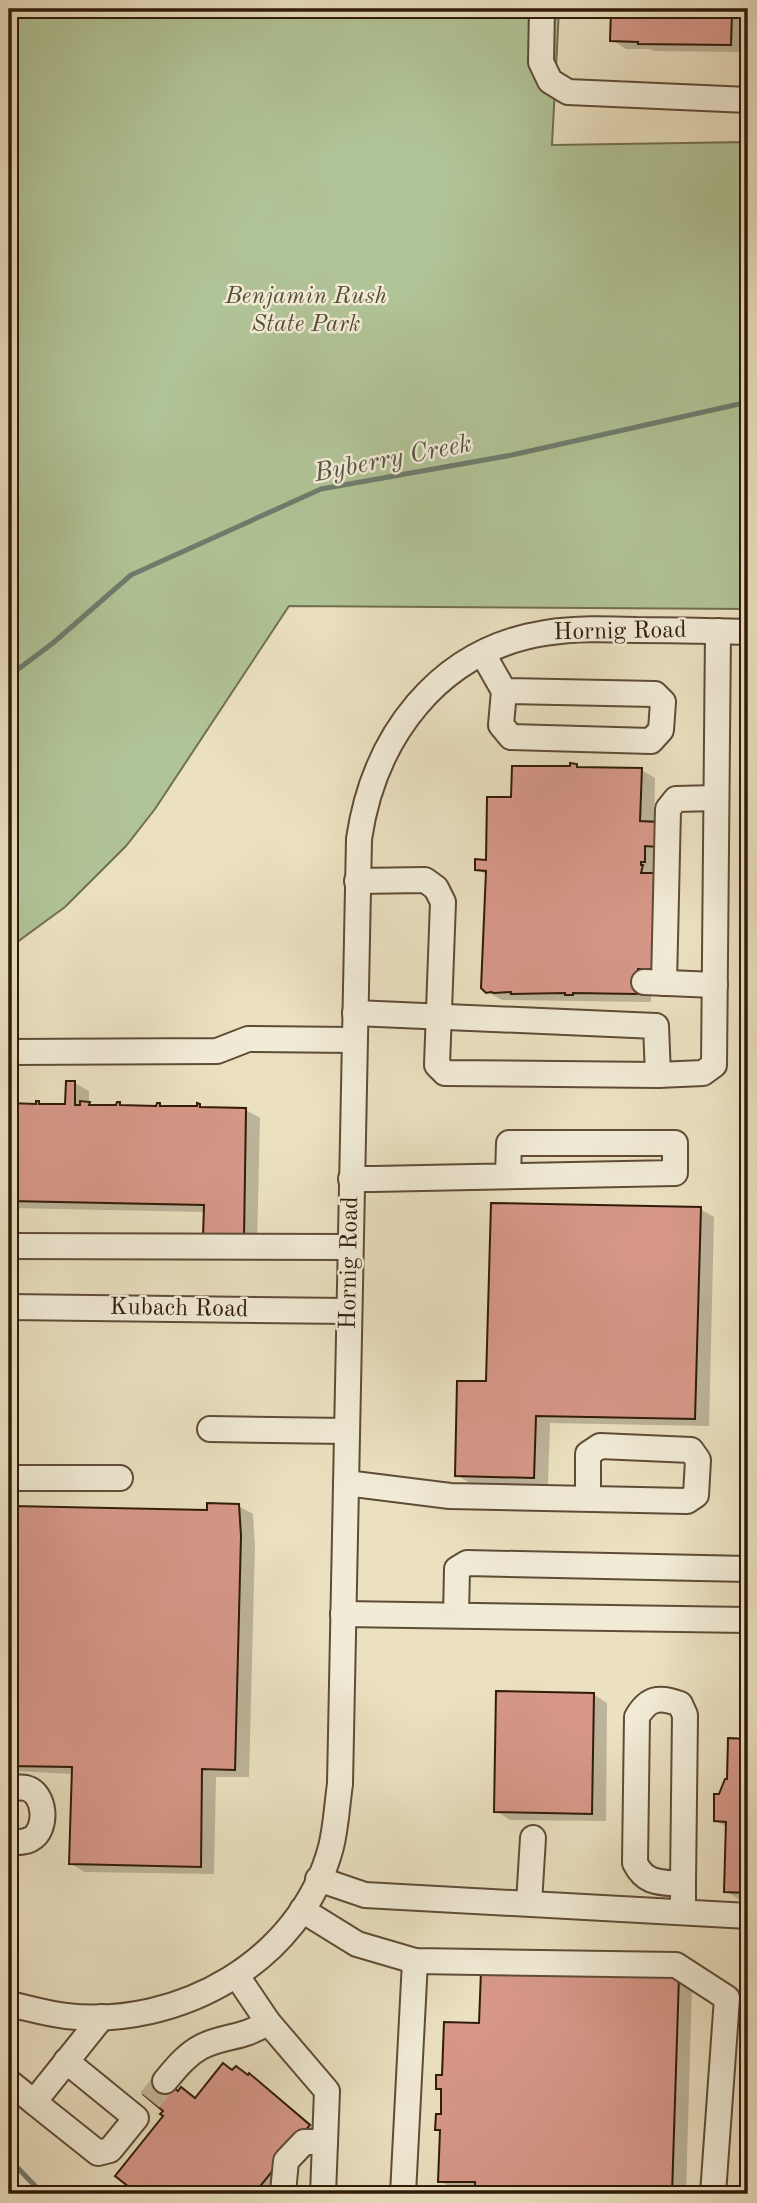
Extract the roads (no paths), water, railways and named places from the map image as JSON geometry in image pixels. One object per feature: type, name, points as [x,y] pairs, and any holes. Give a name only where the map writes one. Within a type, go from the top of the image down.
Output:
[{"type":"street","points":[[542,9],[541,62],[550,81],[568,92],[748,100]]},
{"type":"street","name":"Hornig Road","points":[[9,2004],[66,2016],[102,2017],[155,2011],[187,2002],[237,1976],[279,1938],[302,1910],[331,1848],[340,1784],[359,839],[369,789],[388,744],[434,687],[482,654],[520,638],[565,630],[748,632]]},
{"type":"street","points":[[357,881],[425,880],[436,888],[443,902],[438,1065],[445,1073],[703,1073],[714,1065],[718,631]]},
{"type":"street","points":[[482,654],[503,691],[501,725],[511,737],[651,740],[661,730],[663,702],[655,694],[503,691]]},
{"type":"street","points":[[715,985],[654,982],[668,809],[676,799],[716,798]]},
{"type":"street","points":[[355,1013],[656,1026],[658,1075]]},
{"type":"street","points":[[9,1052],[217,1051],[248,1039],[354,1040]]},
{"type":"street","points":[[351,1179],[675,1173],[675,1143],[509,1143],[508,1176]]},
{"type":"street","points":[[9,1246],[350,1247]]},
{"type":"street","name":"Kubach Road","points":[[9,1307],[349,1311]]},
{"type":"street","points":[[210,1429],[346,1432]]},
{"type":"street","points":[[9,1478],[120,1478]]},
{"type":"street","points":[[346,1483],[450,1496],[588,1499]]},
{"type":"street","points":[[456,1615],[457,1569],[467,1563],[748,1569]]},
{"type":"street","points":[[343,1614],[748,1620]]},
{"type":"street","points":[[683,1884],[653,1881],[640,1874],[635,1863],[637,1717],[644,1705],[653,1700],[668,1700],[680,1704],[685,1714],[683,1912]]},
{"type":"street","points":[[9,1788],[26,1788],[35,1794],[42,1804],[41,1825],[34,1838],[9,1842]]},
{"type":"street","points":[[529,1903],[533,1838]]},
{"type":"street","points":[[318,1879],[365,1895],[748,1916]]},
{"type":"street","points":[[302,1910],[357,1944],[415,1961],[677,1965],[727,1997],[713,2194]]},
{"type":"street","points":[[403,2194],[415,1961]]},
{"type":"street","points":[[237,1976],[268,2022],[327,2091],[323,2194]]},
{"type":"street","points":[[34,2102],[102,2017]]},
{"type":"street","points":[[9,2082],[98,2153],[110,2150],[180,2062],[202,2046],[253,2033],[268,2022]]},
{"type":"street","points":[[66,2062],[150,2099]]},
{"type":"street","points":[[285,2194],[286,2161],[304,2142],[325,2143]]},
{"type":"waterway","name":"Byberry Creek","points":[[9,676],[53,643],[131,575],[321,489],[512,455],[748,402]]},
{"type":"waterway","points":[[9,2159],[43,2194]]},
{"type":"tunnel","points":[[150,2100],[165,2081]]},
{"type":"park label","name":"Benjamin Rush State Park","points":[[306,311]]}]
